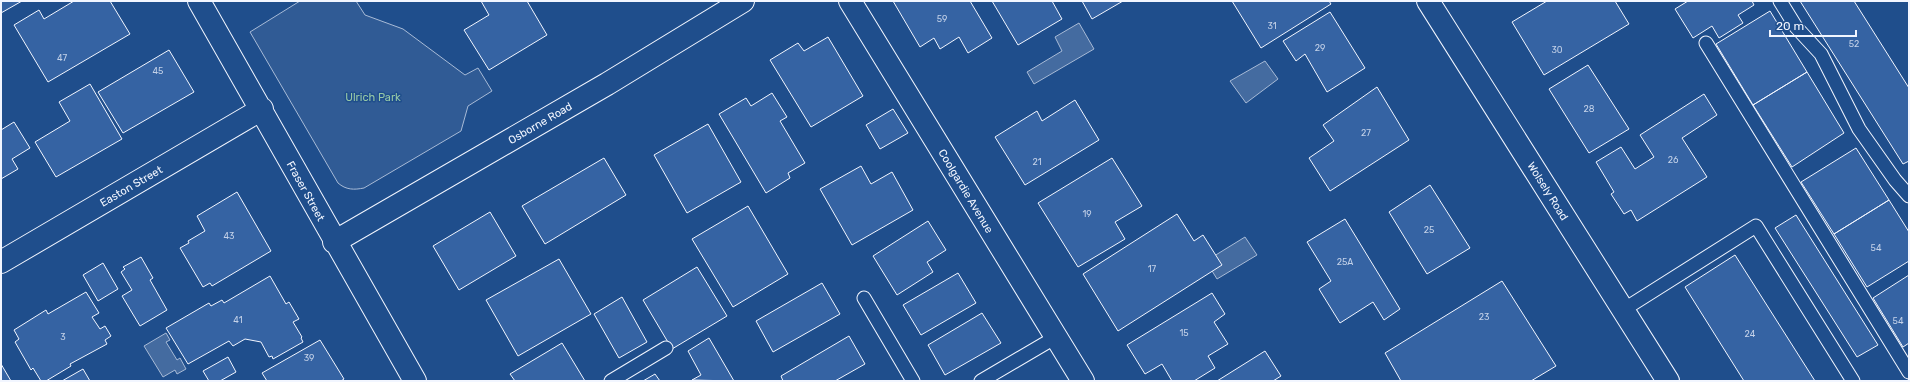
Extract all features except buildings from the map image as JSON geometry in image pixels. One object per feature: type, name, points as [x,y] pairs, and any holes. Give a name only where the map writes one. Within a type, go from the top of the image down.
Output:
[{"type":"street","name":"Fraser Street","points":[[199,1],[262,109],[334,242],[415,381]]},
{"type":"street","name":"Osborne Road","points":[[334,242],[607,84],[743,1]]},
{"type":"street","name":"Coolgardie Avenue","points":[[850,1],[1082,381]]},
{"type":"street","name":"Wolsely Road","points":[[1428,1],[1668,381]]},
{"type":"street","name":"Easton Street","points":[[1,262],[262,109]]},
{"type":"lane","points":[[1780,1],[1796,27],[1821,54],[1859,129],[1895,180],[1909,196]]},
{"type":"lane","points":[[1706,43],[1909,372]]},
{"type":"lane","points":[[1623,310],[1756,226],[1853,381]]},
{"type":"lane","points":[[864,298],[913,381]]},
{"type":"lane","points":[[981,381],[1056,337]]},
{"type":"lane","points":[[611,381],[666,348]]},
{"type":"green space","name":"Ulrich Park","points":[[300,1],[356,1],[365,15],[403,29],[465,75],[478,68],[492,91],[468,106],[461,131],[364,188],[353,189],[344,187],[338,183],[250,32]]},
{"type":"shaded area","points":[[1079,23],[1094,49],[1034,84],[1027,72],[1062,51],[1055,37]]},
{"type":"shaded area","points":[[1265,61],[1278,79],[1246,103],[1230,81]]},
{"type":"shaded area","points":[[1245,237],[1257,255],[1217,279],[1206,261]]},
{"type":"shaded area","points":[[166,333],[170,340],[166,342],[177,360],[180,358],[186,369],[177,374],[175,370],[163,377],[144,346]]}]
